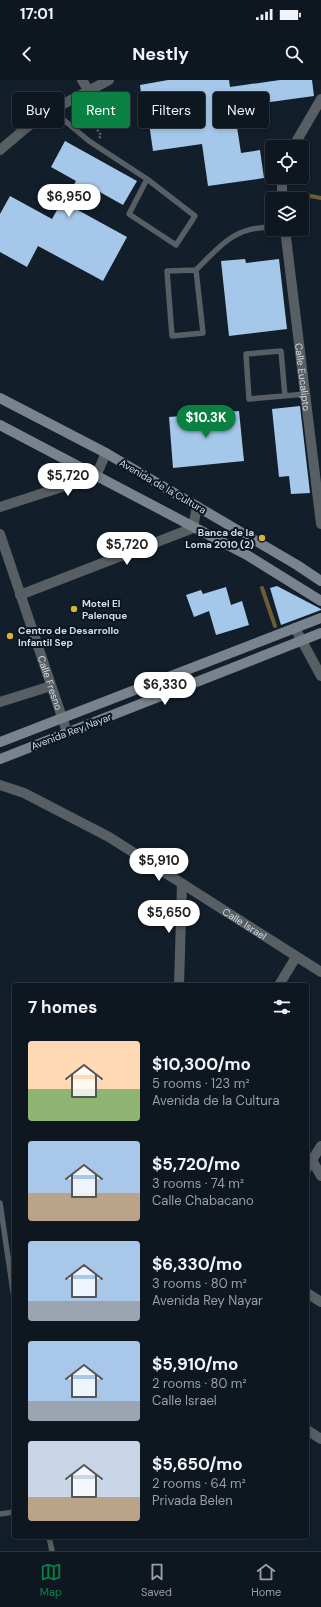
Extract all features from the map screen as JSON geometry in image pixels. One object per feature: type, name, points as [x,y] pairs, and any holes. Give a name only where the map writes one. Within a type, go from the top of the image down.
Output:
[{"type":"main road","name":"Avenida de la Cultura","points":[[0,398],[106,454],[297,565],[321,581]]},
{"type":"main road","points":[[0,425],[193,528],[247,555],[320,599]]},
{"type":"main road","points":[[287,579],[297,565]]},
{"type":"main road","name":"Avenida Rey Nayar","points":[[0,742],[321,618]]},
{"type":"main road","name":"Avenida Rey Nayar","points":[[0,759],[321,633]]},
{"type":"street","points":[[82,80],[89,91],[109,80]]},
{"type":"street","points":[[297,140],[321,99]]},
{"type":"street","points":[[0,150],[26,128]]},
{"type":"street","name":"Calle Eucalipto","points":[[286,236],[321,524]]},
{"type":"street","points":[[0,507],[96,476],[106,454]]},
{"type":"street","points":[[20,595],[193,528],[197,506]]},
{"type":"street","name":"Calle Fresno","points":[[0,534],[66,732]]},
{"type":"street","points":[[295,628],[321,676]]},
{"type":"street","points":[[0,702],[51,686]]},
{"type":"street","name":"Calle Israel","points":[[0,785],[24,793],[110,837],[321,972]]},
{"type":"street","points":[[179,983],[182,884]]},
{"type":"street","points":[[280,983],[296,957]]},
{"type":"street","points":[[321,1146],[312,1162],[321,1176]]},
{"type":"street","points":[[309,1294],[321,1302]]},
{"type":"street","points":[[309,1431],[321,1439]]},
{"type":"lane","points":[[64,120],[89,141],[147,179],[195,216],[176,245],[129,214],[147,179]]},
{"type":"lane","points":[[196,270],[202,333],[172,336],[167,271],[196,270],[227,239],[254,227],[265,227]]},
{"type":"lane","points":[[285,396],[281,351],[246,354],[249,399],[285,396],[306,394]]},
{"type":"lane","points":[[0,1203],[12,1284]]},
{"type":"lane","points":[[0,1514],[12,1512]]},
{"type":"lane","points":[[50,1539],[52,1551]]},
{"type":"path","points":[[96,128],[101,135],[98,140]]},
{"type":"building","points":[[168,80],[229,80],[230,87],[280,80],[312,80],[314,96],[269,102],[269,92],[213,92],[213,128],[237,128],[241,153],[260,150],[264,178],[208,186],[202,144],[153,151],[150,128],[205,128],[205,92],[141,92],[140,85]]},
{"type":"building","points":[[65,141],[137,181],[123,205],[89,186],[76,209],[127,237],[103,281],[38,246],[27,267],[0,252],[0,214],[10,196],[52,219],[62,201],[64,202],[76,181],[51,167]]},
{"type":"building","points":[[245,259],[246,263],[279,259],[287,329],[229,336],[221,261]]},
{"type":"building","points":[[300,406],[310,493],[291,494],[289,476],[279,477],[272,409]]},
{"type":"building","points":[[239,411],[244,461],[173,468],[169,417]]},
{"type":"building","points":[[277,586],[321,610],[281,625],[270,588]]},
{"type":"building","points":[[226,587],[231,605],[242,601],[249,625],[216,635],[209,611],[194,617],[186,595],[201,590],[203,594]]},
{"type":"waterway","points":[[310,196],[321,198]]},
{"type":"waterway","points":[[262,588],[275,626]]},
{"type":"place","name":"Banca de la Loma 2010 (2)","points":[[262,538]]},
{"type":"place","name":"Motel El Palenque","points":[[74,609]]},
{"type":"place","name":"Centro de Desarrollo Infantil Sep","points":[[10,636]]}]
